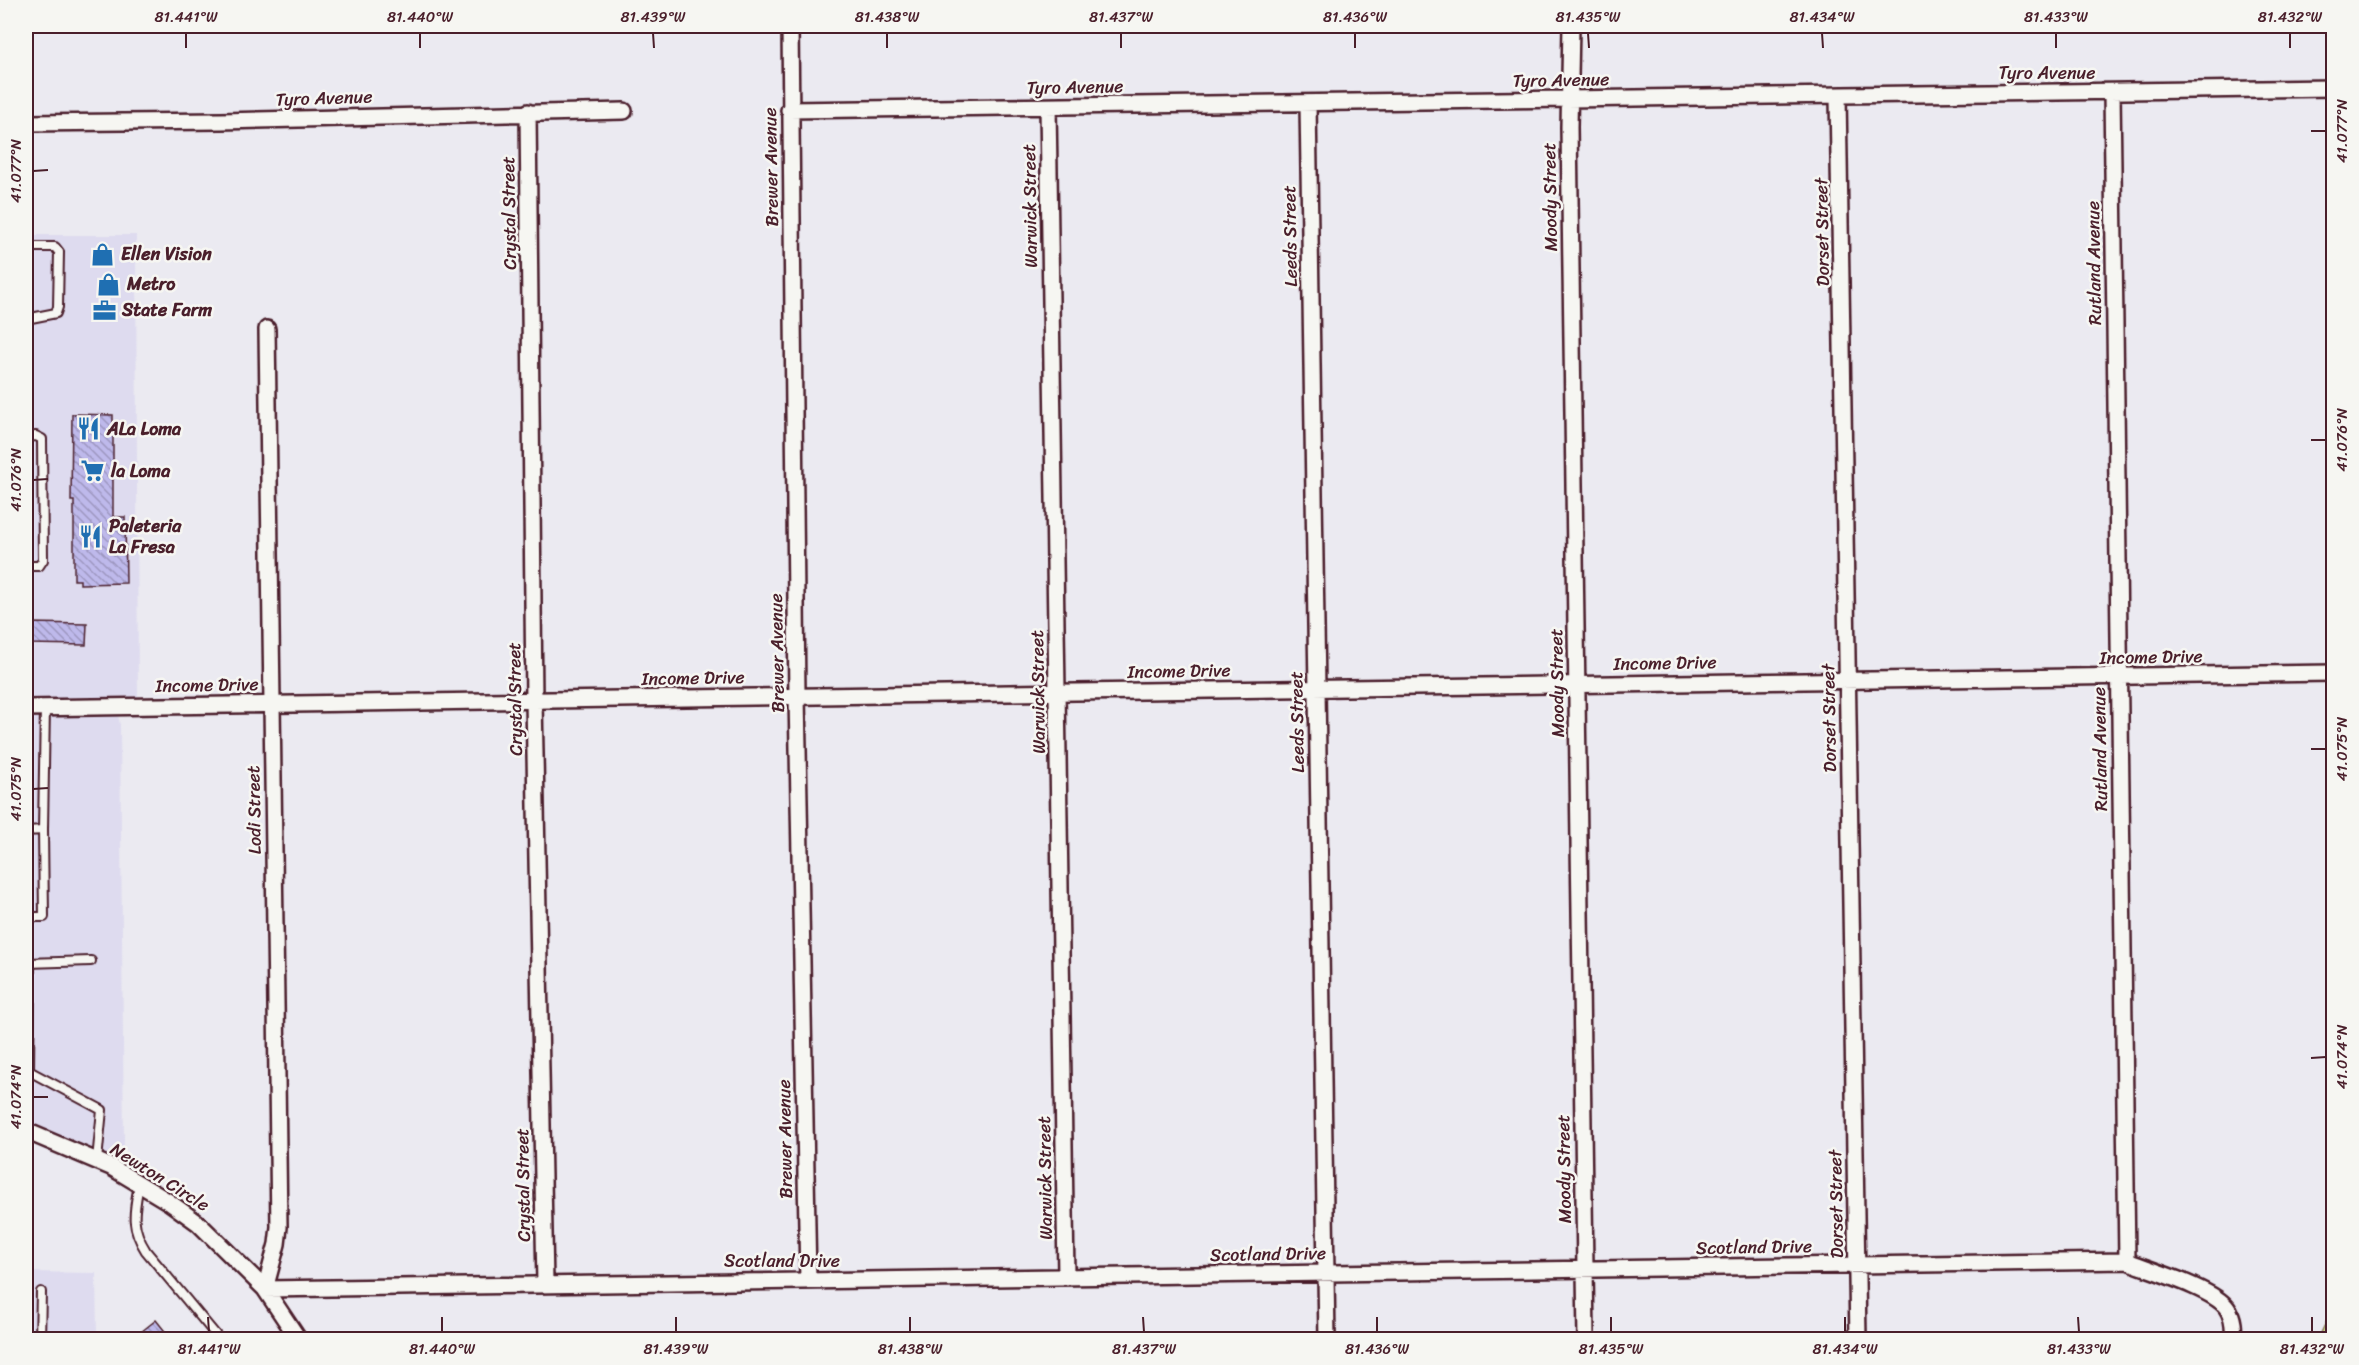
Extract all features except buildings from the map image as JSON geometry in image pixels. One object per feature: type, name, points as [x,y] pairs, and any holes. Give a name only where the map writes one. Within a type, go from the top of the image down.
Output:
[{"type":"street","name":"Brewer Avenue","points":[[790,26],[789,110],[797,696],[808,1280]]},
{"type":"street","name":"Moody Street","points":[[1570,26],[1576,685],[1586,1340]]},
{"type":"street","name":"Tyro Avenue","points":[[789,110],[2334,88]]},
{"type":"street","name":"Rutland Avenue","points":[[2112,92],[2127,1261]]},
{"type":"street","name":"Dorset Street","points":[[1838,96],[1858,1340]]},
{"type":"street","name":"Leeds Street","points":[[1308,104],[1327,1340]]},
{"type":"street","name":"Warwick Street","points":[[1048,107],[1066,1276]]},
{"type":"street","name":"Tyro Avenue","points":[[26,123],[221,121],[624,111]]},
{"type":"street","name":"Crystal Street","points":[[528,112],[534,700],[545,1284]]},
{"type":"street","name":"Lodi Street","points":[[265,1289],[278,1244],[279,1227],[267,329]]},
{"type":"street","name":"Income Drive","points":[[26,708],[2334,673]]},
{"type":"street","name":"Newton Circle","points":[[26,1131],[97,1160],[139,1184],[198,1223],[265,1289],[299,1340]]},
{"type":"street","name":"Scotland Drive","points":[[265,1289],[2127,1261],[2202,1290],[2216,1298],[2229,1310],[2234,1328],[2233,1340]]},
{"type":"lane","points":[[26,247],[55,247],[59,252],[56,313],[26,319]]},
{"type":"lane","points":[[26,437],[36,436],[42,439],[43,560],[39,566],[26,566]]},
{"type":"lane","points":[[26,917],[44,917],[45,707]]},
{"type":"lane","points":[[26,831],[43,830]]},
{"type":"lane","points":[[91,962],[28,963],[29,1071],[102,1110],[97,1160]]},
{"type":"lane","points":[[139,1184],[134,1213],[138,1239],[220,1340]]},
{"type":"lane","points":[[40,1340],[41,1292]]},
{"type":"shaded area","points":[[26,235],[136,235],[138,706],[116,706],[120,725],[124,1145],[122,1173],[26,1131]]},
{"type":"shaded area","points":[[26,1272],[96,1273],[97,1339],[26,1340]]},
{"type":"green space","points":[[2333,1308],[2333,1339],[2318,1339]]},
{"type":"place","name":"Ellen Vision","points":[[103,254]]},
{"type":"place","name":"Metro","points":[[109,284]]},
{"type":"place","name":"State Farm","points":[[104,310]]},
{"type":"place","name":"ALa Loma","points":[[89,429]]},
{"type":"place","name":"la Loma","points":[[93,471]]},
{"type":"place","name":"Paleteria La Fresa","points":[[91,536]]}]
